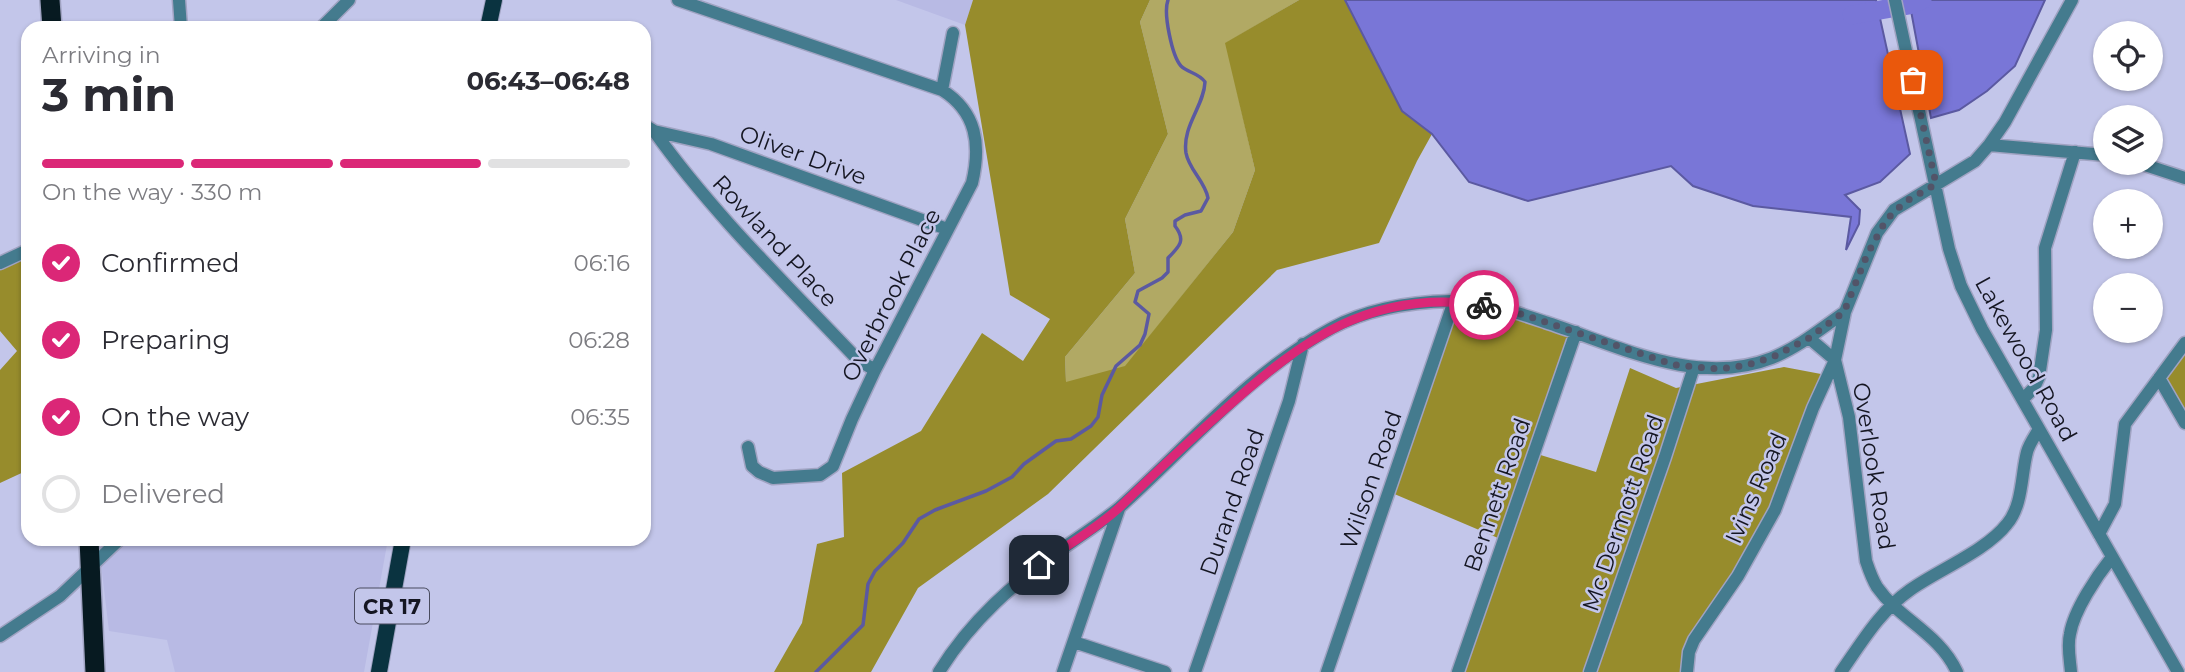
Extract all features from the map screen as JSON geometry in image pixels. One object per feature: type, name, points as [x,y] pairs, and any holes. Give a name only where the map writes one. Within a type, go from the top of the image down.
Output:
[{"type":"highway","points":[[50,0],[52,21]]},
{"type":"highway","points":[[89,546],[95,672]]},
{"type":"main road","points":[[490,21],[494,0]]},
{"type":"main road","name":"CR 17","points":[[379,672],[402,546]]},
{"type":"street","points":[[180,0],[181,21]]},
{"type":"street","points":[[328,21],[349,0]]},
{"type":"street","points":[[678,0],[942,90],[953,33]]},
{"type":"street","name":"Lakewood Road","points":[[1895,0],[1949,249],[1961,286],[2178,672]]},
{"type":"street","name":"Ivins Road","points":[[1687,672],[1689,652],[1694,640],[1738,576],[1774,510],[1813,408],[1835,360],[1844,312],[1867,255],[1886,220],[1905,202],[1975,160],[1989,145],[2006,122],[2072,0]]},
{"type":"street","name":"Overbrook Place","points":[[748,447],[752,466],[773,478],[820,475],[833,466],[875,370],[972,183],[977,151],[973,131],[959,101],[942,90]]},
{"type":"street","name":"Oliver Drive","points":[[651,129],[710,144],[947,229]]},
{"type":"street","name":"Rowland Place","points":[[651,131],[715,208],[858,360],[875,370]]},
{"type":"street","points":[[1989,145],[2093,154]]},
{"type":"street","points":[[2023,399],[2034,388],[2039,377],[2046,330],[2045,248],[2075,152]]},
{"type":"street","points":[[2163,171],[2185,178]]},
{"type":"street","points":[[0,263],[21,254]]},
{"type":"street","points":[[939,672],[965,634],[995,602],[1039,565],[1119,508],[1254,383],[1303,344],[1335,326],[1381,310],[1454,301],[1497,307],[1675,365],[1719,369],[1747,365],[1773,357],[1809,338],[1844,312]]},
{"type":"street","name":"Wilson Road","points":[[1327,672],[1454,301]]},
{"type":"street","name":"Bennett Road","points":[[1458,672],[1576,332]]},
{"type":"street","name":"Overlook Road","points":[[1809,338],[1835,360],[1849,417],[1866,561],[1878,589],[1935,639],[1957,672]]},
{"type":"street","points":[[2099,534],[2115,504],[2125,424],[2185,342]]},
{"type":"street","name":"Durand Road","points":[[1195,672],[1289,401],[1303,344]]},
{"type":"street","name":"Mc Dermott Road","points":[[1590,672],[1694,367]]},
{"type":"street","points":[[2159,379],[2185,423]]},
{"type":"street","points":[[1841,672],[1880,616],[1908,591],[1991,539],[2007,525],[2018,501],[2027,449],[2039,429]]},
{"type":"street","points":[[1063,672],[1119,508]]},
{"type":"street","points":[[1,633],[60,596],[113,546]]},
{"type":"street","points":[[2071,672],[2069,639],[2072,624],[2101,571],[2112,557]]},
{"type":"street","points":[[1074,642],[1165,672]]},
{"type":"shaded area","points":[[896,0],[973,0],[965,25]]},
{"type":"shaded area","points":[[973,0],[1150,0],[1140,22],[1168,134],[1125,219],[1135,273],[1065,357],[1066,382],[1125,366],[1233,232],[1255,170],[1225,43],[1299,0],[1345,0],[1402,111],[1432,134],[1379,243],[1277,270],[1048,494],[918,588],[871,672],[774,672],[802,623],[817,544],[844,537],[842,473],[921,431],[982,333],[1023,361],[1050,319],[1010,295],[965,25]]},
{"type":"shaded area","points":[[1150,0],[1299,0],[1226,43],[1255,170],[1233,232],[1125,367],[1066,383],[1065,357],[1135,273],[1125,219],[1168,134],[1140,22]]},
{"type":"shaded area","points":[[1345,0],[1876,0],[1910,154],[1880,182],[1845,195],[1860,210],[1859,224],[1846,250],[1851,217],[1753,206],[1693,186],[1671,166],[1528,201],[1469,182],[1432,134],[1402,111]]},
{"type":"shaded area","points":[[1909,0],[2045,0],[2015,66],[1987,91],[1959,110],[1931,118]]},
{"type":"shaded area","points":[[21,254],[21,473],[0,483],[0,370],[17,351],[0,331],[0,270]]},
{"type":"shaded area","points":[[1456,300],[1575,331],[1534,453],[1596,472],[1630,368],[1676,388],[1784,367],[1821,374],[1766,529],[1691,638],[1691,672],[1454,672],[1498,538],[1392,493]]},
{"type":"shaded area","points":[[2185,339],[2185,423],[2159,379]]},
{"type":"shaded area","points":[[121,546],[387,546],[364,672],[175,672],[167,640],[109,631],[101,564]]},
{"type":"waterway","points":[[816,672],[863,625],[868,584],[875,571],[903,543],[919,519],[1012,477],[1024,464],[1056,441],[1071,439],[1091,426],[1098,417],[1102,395],[1116,366],[1140,345],[1149,314],[1135,302],[1138,291],[1168,272],[1168,258],[1181,239],[1175,221],[1201,211],[1208,198],[1186,153],[1187,134],[1205,82],[1181,66],[1178,61],[1168,24],[1168,0]]},
{"type":"waterway","points":[[1852,15],[1909,5],[1922,0]]},
{"type":"way so far","points":[[1484,305],[1518,313],[1675,365],[1719,369],[1747,365],[1773,357],[1809,338],[1844,312],[1877,233],[1886,220],[1905,202],[1936,184],[1913,80]]},
{"type":"route","points":[[1039,565],[1119,508],[1254,383],[1303,344],[1335,326],[1381,310],[1454,301],[1484,305]]}]
